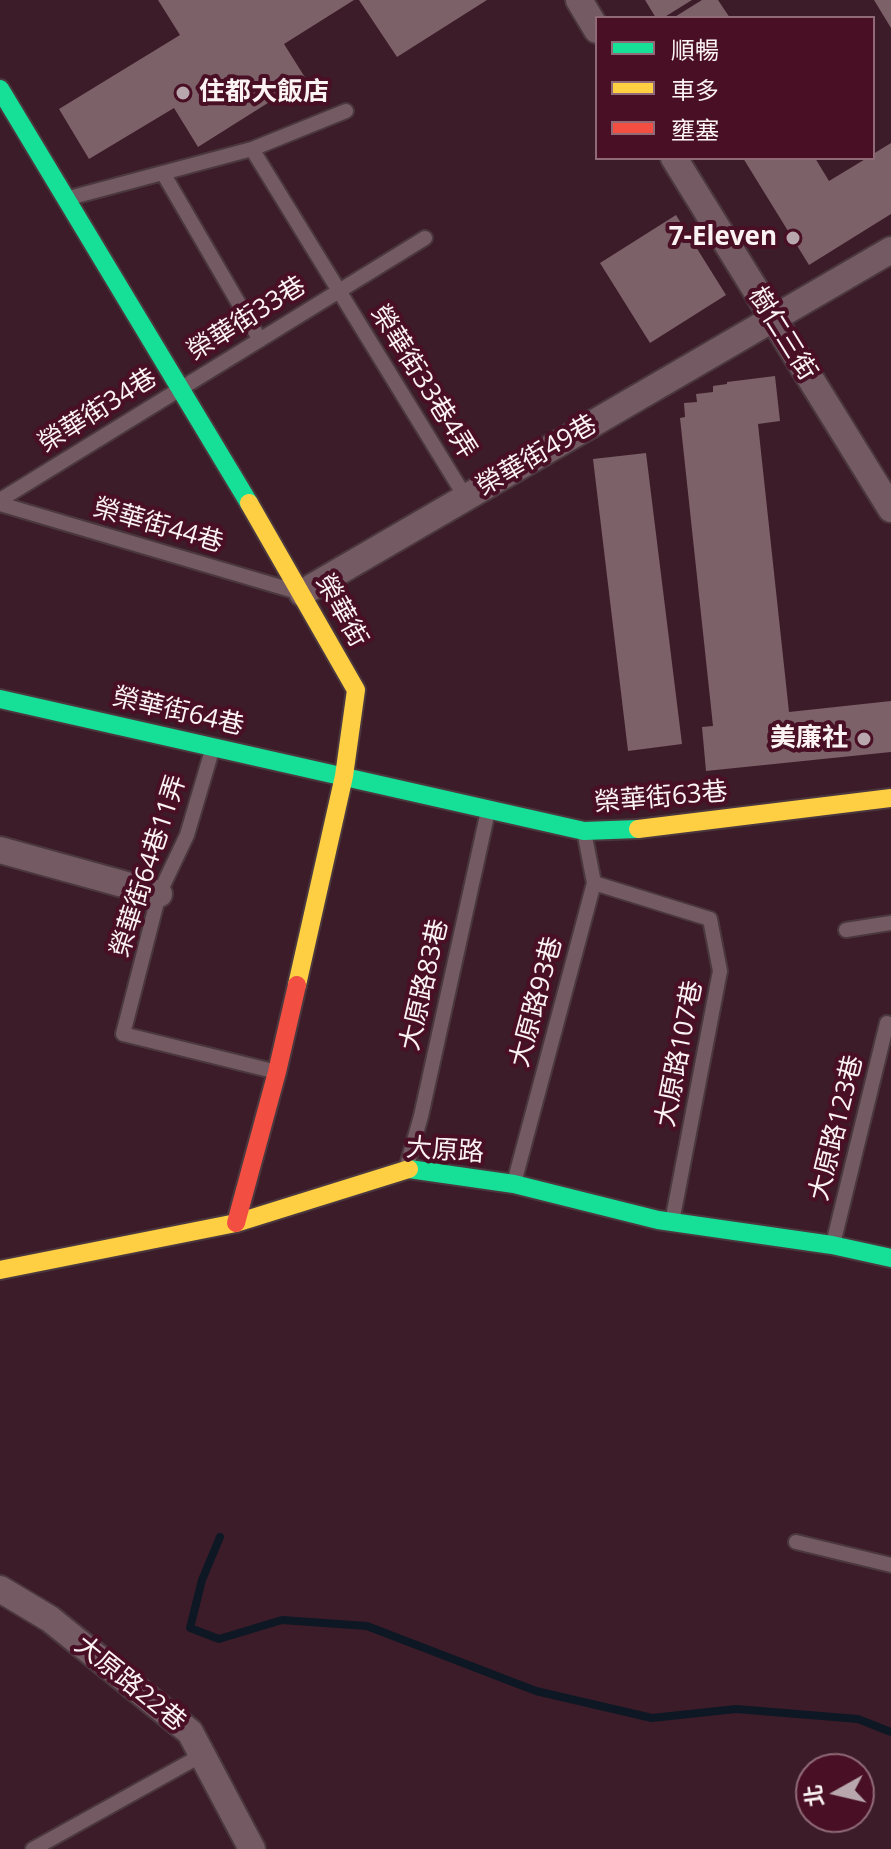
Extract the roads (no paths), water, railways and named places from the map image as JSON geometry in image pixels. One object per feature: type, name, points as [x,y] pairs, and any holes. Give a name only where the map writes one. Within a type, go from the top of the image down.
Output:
[{"type":"street","points":[[579,0],[595,27]]},
{"type":"street","name":"榮華街","points":[[0,89],[181,388],[356,690],[344,776],[277,1072],[236,1223]]},
{"type":"street","name":"樹仁三街","points":[[675,160],[773,320],[887,492]]},
{"type":"street","name":"榮華街49巷","points":[[302,593],[891,250]]},
{"type":"street","name":"榮華街64巷","points":[[0,699],[344,776]]},
{"type":"street","name":"榮華街63巷","points":[[344,776],[584,831],[626,831],[891,798]]},
{"type":"street","points":[[0,850],[159,894]]},
{"type":"street","name":"大原路","points":[[0,1270],[236,1223],[406,1169],[514,1184],[672,1222],[832,1245],[891,1258]]},
{"type":"street","name":"大原路22巷","points":[[0,1589],[50,1619],[190,1732],[252,1849]]},
{"type":"lane","points":[[68,199],[252,149],[346,111]]},
{"type":"lane","name":"榮華街33巷4弄","points":[[252,149],[466,498]]},
{"type":"lane","points":[[163,173],[260,340]]},
{"type":"lane","name":"榮華街33巷","points":[[181,388],[425,238]]},
{"type":"lane","name":"榮華街34巷","points":[[0,502],[181,388]]},
{"type":"lane","name":"榮華街44巷","points":[[0,502],[302,593]]},
{"type":"lane","name":"榮華街64巷11弄","points":[[213,747],[187,835],[159,894],[123,1034],[277,1072]]},
{"type":"lane","name":"大原路83巷","points":[[406,1169],[421,1116],[488,811]]},
{"type":"lane","name":"大原路93巷","points":[[514,1184],[594,883],[584,831]]},
{"type":"lane","name":"大原路107巷","points":[[594,883],[710,919],[720,971],[672,1222]]},
{"type":"lane","points":[[846,930],[891,923]]},
{"type":"lane","name":"大原路123巷","points":[[832,1245],[887,1023]]},
{"type":"lane","points":[[796,1542],[891,1565]]},
{"type":"lane","points":[[33,1849],[202,1755]]},
{"type":"waterway","points":[[220,1537],[202,1580],[190,1628],[219,1639],[282,1620],[367,1626],[536,1691],[652,1718],[736,1709],[858,1719],[891,1732]]},
{"type":"place","name":"住都大飯店","points":[[183,93]]},
{"type":"place","name":"7-Eleven","points":[[793,238]]},
{"type":"place","name":"美廉社","points":[[864,739]]}]
